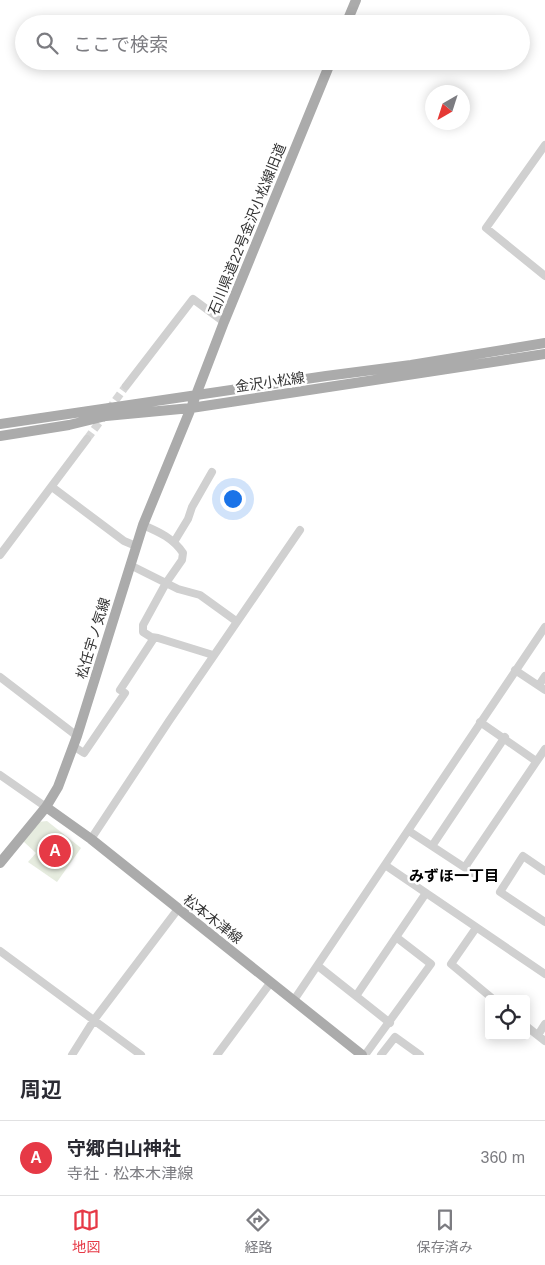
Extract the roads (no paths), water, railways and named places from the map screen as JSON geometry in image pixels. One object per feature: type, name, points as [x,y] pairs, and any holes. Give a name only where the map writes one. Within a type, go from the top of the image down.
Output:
[{"type":"main road","points":[[350,15],[356,0]]},
{"type":"main road","name":"石川県道22号金沢小松線旧道","points":[[191,408],[224,322],[327,70]]},
{"type":"main road","name":"金沢小松線","points":[[0,424],[411,365],[545,342]]},
{"type":"main road","name":"金沢小松線","points":[[0,436],[69,425],[106,416],[191,408],[545,354]]},
{"type":"main road","name":"松任宇ノ気線","points":[[0,863],[46,807],[58,787],[75,741],[143,524],[191,408]]},
{"type":"main road","name":"松本木津線","points":[[46,807],[91,839],[363,1055]]},
{"type":"street","points":[[545,145],[486,228],[545,276]]},
{"type":"street","points":[[126,386],[193,299],[224,322]]},
{"type":"street","points":[[0,555],[87,439]]},
{"type":"street","points":[[174,542],[212,472]]},
{"type":"street","points":[[52,487],[124,541],[136,546]]},
{"type":"street","points":[[143,524],[174,542],[183,553],[182,560],[166,583],[143,625],[143,632],[154,638],[213,655]]},
{"type":"street","points":[[91,839],[213,655],[300,530]]},
{"type":"street","points":[[130,565],[178,589],[200,595],[236,621]]},
{"type":"street","points":[[294,1000],[545,628]]},
{"type":"street","points":[[0,677],[75,741],[84,753],[154,638]]},
{"type":"street","points":[[515,670],[542,688],[545,676]]},
{"type":"street","points":[[480,722],[536,761]]},
{"type":"street","points":[[432,846],[505,738]]},
{"type":"street","points":[[465,867],[545,749]]},
{"type":"street","points":[[0,775],[46,807]]},
{"type":"street","points":[[409,831],[476,875]]},
{"type":"street","points":[[545,871],[523,856],[500,892],[545,922]]},
{"type":"street","points":[[385,866],[545,974]]},
{"type":"street","points":[[356,996],[426,893]]},
{"type":"street","points":[[72,1055],[94,1020],[178,909]]},
{"type":"street","points":[[476,928],[451,964],[488,995]]},
{"type":"street","points":[[363,1055],[390,1023],[431,964],[396,937]]},
{"type":"street","points":[[0,951],[141,1055]]},
{"type":"street","points":[[318,966],[390,1023]]},
{"type":"street","points":[[217,1055],[271,982]]},
{"type":"street","points":[[538,1035],[545,1024]]},
{"type":"street","points":[[530,1029],[545,1041]]},
{"type":"street","points":[[381,1055],[395,1036],[420,1055]]},
{"type":"tunnel","points":[[87,439],[126,386]]},
{"type":"place","name":"守郷白山神社","points":[[55,851]]},
{"type":"district","name":"みずほ一丁目","points":[[454,876]]}]
